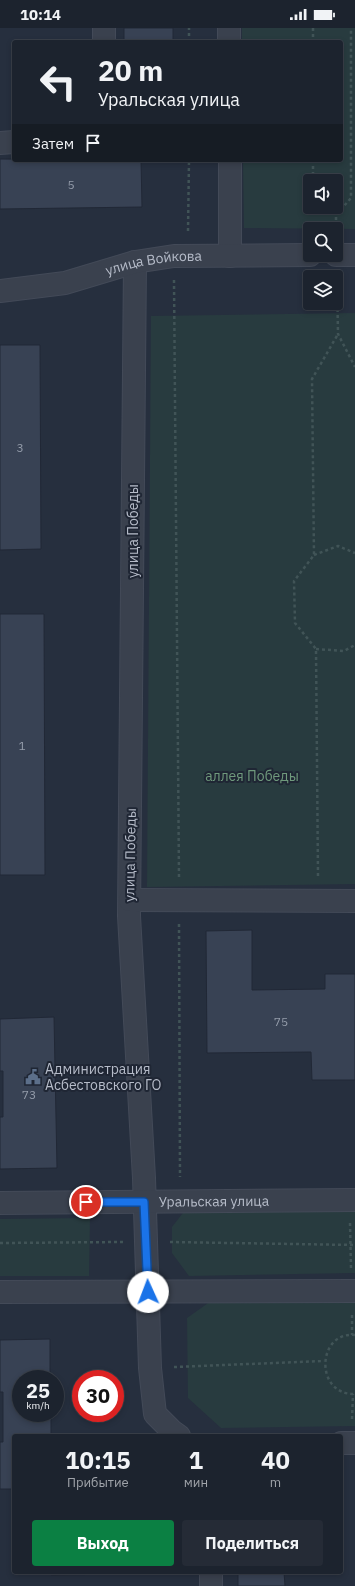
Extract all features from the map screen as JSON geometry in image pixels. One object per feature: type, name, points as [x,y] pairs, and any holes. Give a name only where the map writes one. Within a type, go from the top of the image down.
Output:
[{"type":"street","points":[[104,28],[104,40]]},
{"type":"street","points":[[229,28],[229,40]]},
{"type":"street","points":[[0,143],[12,142]]},
{"type":"street","points":[[230,162],[230,256]]},
{"type":"street","name":"улица Войкова","points":[[0,291],[65,283],[135,262],[181,256],[303,255]]},
{"type":"street","points":[[343,255],[355,255]]},
{"type":"street","name":"улица Победы","points":[[135,262],[129,916],[144,1170],[150,1368],[155,1414],[176,1434]]},
{"type":"street","points":[[130,900],[355,901]]},
{"type":"street","name":"Уральская улица","points":[[0,1203],[355,1200]]},
{"type":"street","points":[[0,1292],[355,1291]]},
{"type":"street","points":[[343,1444],[355,1443]]},
{"type":"street","points":[[211,1574],[211,1586]]},
{"type":"path","points":[[189,28],[189,40]]},
{"type":"path","points":[[313,28],[313,40]]},
{"type":"path","points":[[336,222],[336,215],[351,198],[351,28]]},
{"type":"path","points":[[180,1177],[179,900],[181,256],[188,162]]},
{"type":"path","points":[[313,162],[313,174]]},
{"type":"path","points":[[336,262],[338,334],[355,367]]},
{"type":"path","points":[[314,555],[312,379],[338,334]]},
{"type":"path","points":[[318,901],[316,649],[295,623],[294,581],[314,555],[338,546],[355,553]]},
{"type":"path","points":[[316,649],[344,651],[355,645]]},
{"type":"path","points":[[0,1243],[146,1242],[355,1245]]},
{"type":"path","points":[[355,1335],[342,1337],[334,1343],[327,1351],[324,1361],[327,1375],[335,1387],[343,1392],[355,1394]]},
{"type":"path","points":[[150,1368],[324,1361]]},
{"type":"green space","points":[[242,28],[355,28],[355,229],[343,229],[343,222],[303,222],[303,229],[244,228],[243,162],[343,162],[343,40],[242,40]]},
{"type":"green space","name":"аллея Победы","points":[[355,313],[355,884],[147,887],[151,316]]},
{"type":"green space","points":[[186,1209],[355,1210],[355,1273],[189,1276],[172,1253],[172,1227]]},
{"type":"green space","points":[[90,1218],[89,1276],[0,1276],[0,1219]]},
{"type":"green space","points":[[211,1301],[355,1302],[355,1426],[221,1428],[188,1398],[187,1318]]},
{"type":"building","points":[[124,28],[173,28],[173,40],[124,40]]},
{"type":"building","points":[[0,159],[12,159],[12,162],[141,162],[142,207],[0,209]]},
{"type":"building","points":[[0,345],[40,345],[41,549],[0,550]]},
{"type":"building","points":[[0,614],[44,614],[45,875],[0,875]]},
{"type":"building","points":[[252,930],[252,990],[325,989],[325,974],[355,974],[355,1080],[312,1080],[311,1052],[207,1053],[206,931]]},
{"type":"building","points":[[54,1017],[57,1168],[0,1169],[0,1117],[3,1117],[3,1071],[0,1071],[0,1019]]},
{"type":"building","points":[[50,1339],[50,1370],[12,1370],[12,1422],[51,1422],[51,1434],[12,1434],[12,1489],[0,1489],[0,1442],[3,1442],[3,1392],[0,1392],[0,1340]]},
{"type":"building","points":[[51,1574],[119,1574],[51,1575]]},
{"type":"building","points":[[238,1574],[284,1574],[285,1586],[238,1586]]},
{"type":"place","name":"Администрация Асбестовского ГО","points":[[33,1077]]},
{"type":"route","points":[[86,1202],[144,1202],[148,1292]]}]
